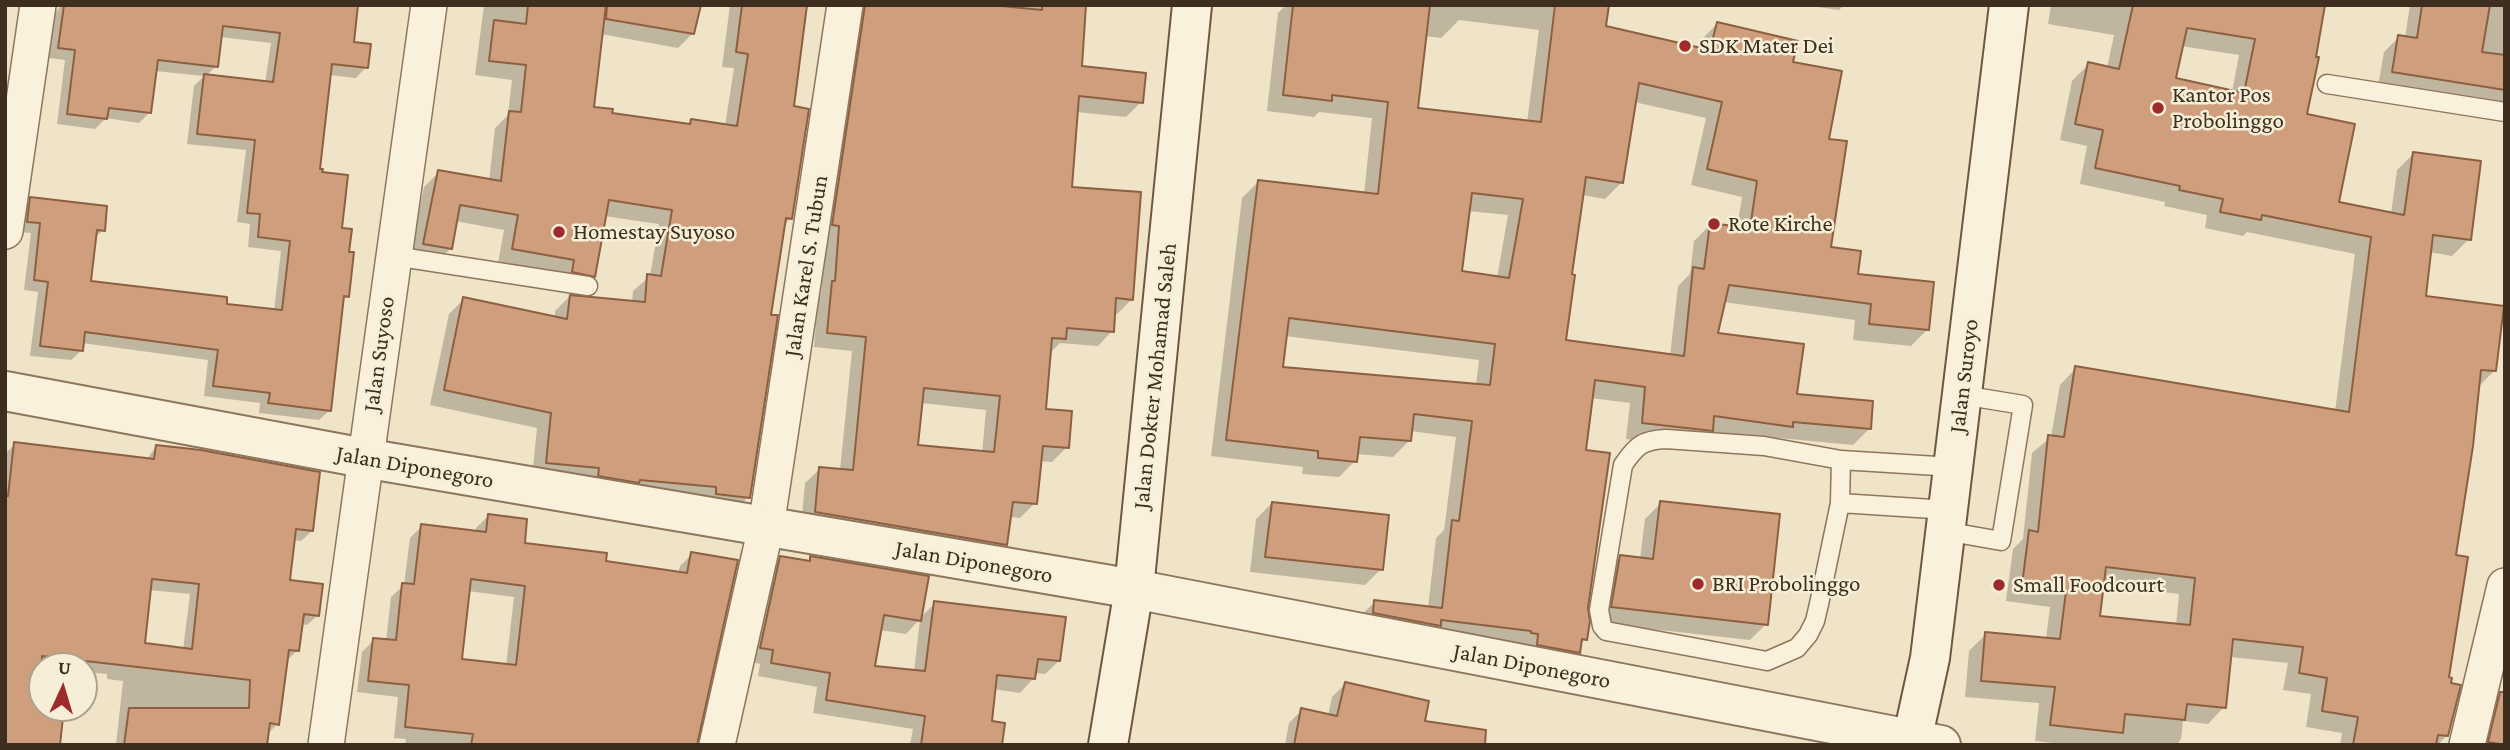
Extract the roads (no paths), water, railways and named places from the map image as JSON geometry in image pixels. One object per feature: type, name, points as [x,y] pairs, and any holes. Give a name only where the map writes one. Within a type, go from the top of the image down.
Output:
[{"type":"street","points":[[5,231],[38,5]]},
{"type":"street","name":"Jalan Suyoso","points":[[326,745],[429,5]]},
{"type":"street","name":"Jalan Karel S. Tubun","points":[[717,745],[766,527],[845,5]]},
{"type":"street","name":"Jalan Dokter Mohamad Saleh","points":[[1108,745],[1134,589],[1192,5]]},
{"type":"street","name":"Jalan Suroyo","points":[[1922,743],[2009,5]]},
{"type":"street","name":"Jalan Diponegoro","points":[[5,391],[364,458],[1134,589],[1922,743]]},
{"type":"street","points":[[2468,745],[2505,586]]},
{"type":"lane","points":[[2327,84],[2505,113]]},
{"type":"lane","points":[[394,256],[588,286]]},
{"type":"lane","points":[[1840,503],[1947,521],[2001,541],[2023,405],[1962,395]]},
{"type":"lane","points":[[1841,460],[1840,503],[1815,621],[1797,648],[1767,661],[1606,631],[1602,626],[1599,610],[1623,465],[1635,447],[1652,440],[1666,439],[1764,446],[1841,460],[1953,467]]},
{"type":"place","name":"SDK Mater Dei","points":[[1685,46]]},
{"type":"place","name":"Kantor Pos Probolinggo","points":[[2158,108]]},
{"type":"place","name":"Rote Kirche","points":[[1714,224]]},
{"type":"place","name":"Homestay Suyoso","points":[[559,232]]},
{"type":"place","name":"BRI Probolinggo","points":[[1698,584]]},
{"type":"place","name":"Small Foodcourt","points":[[1999,585]]}]
